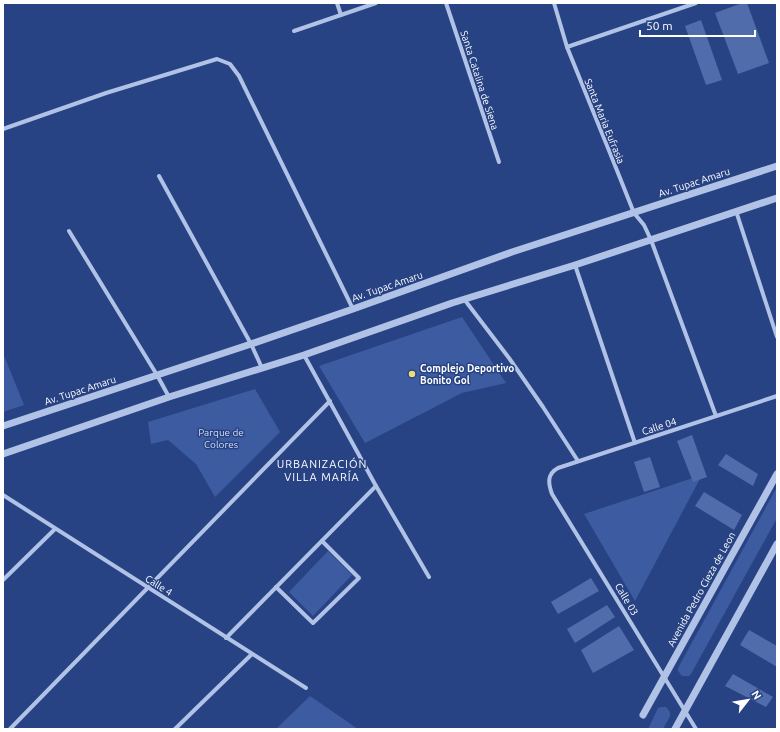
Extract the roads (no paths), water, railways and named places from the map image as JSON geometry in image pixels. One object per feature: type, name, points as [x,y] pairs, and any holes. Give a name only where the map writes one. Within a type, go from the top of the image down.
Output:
[{"type":"street","points":[[337,3],[341,15]]},
{"type":"street","points":[[294,31],[376,3]]},
{"type":"street","name":"Santa Catalina de Siena","points":[[446,3],[499,162]]},
{"type":"street","name":"Santa Maria Eufrasia","points":[[554,3],[568,47],[634,213],[644,225],[651,240],[716,416]]},
{"type":"street","points":[[568,47],[696,3]]},
{"type":"street","points":[[3,129],[106,93],[217,59],[230,64],[239,76],[353,309]]},
{"type":"street","name":"Av. Tupac Amaru","points":[[3,426],[251,344],[512,252],[777,166]]},
{"type":"street","points":[[159,176],[251,344],[262,368]]},
{"type":"street","points":[[3,454],[169,397],[304,355],[464,299],[575,265],[777,198]]},
{"type":"street","points":[[736,211],[777,337]]},
{"type":"street","points":[[69,231],[169,397]]},
{"type":"street","points":[[575,265],[635,443]]},
{"type":"street","points":[[464,299],[509,358],[578,461]]},
{"type":"street","points":[[304,355],[376,486],[429,577]]},
{"type":"street","name":"Calle 04","points":[[550,476],[552,472],[558,468],[777,396]]},
{"type":"street","points":[[10,729],[330,401]]},
{"type":"street","name":"Avenida Pedro Cieza de Leon","points":[[643,716],[777,474]]},
{"type":"street","name":"Calle 03","points":[[550,476],[552,494],[696,729]]},
{"type":"street","points":[[226,638],[376,486]]},
{"type":"street","name":"Calle 4","points":[[3,495],[306,688]]},
{"type":"street","points":[[3,580],[55,529]]},
{"type":"street","points":[[276,587],[313,623],[359,578],[322,541]]},
{"type":"street","points":[[675,729],[777,544]]},
{"type":"street","points":[[175,729],[252,654]]},
{"type":"place","name":"Complejo Deportivo Bonito Gol","points":[[412,374]]},
{"type":"district","name":"URBANIZACIÓN VILLA MARÍA","points":[[322,470]]},
{"type":"park label","name":"Parque de Colores","points":[[221,438]]}]
